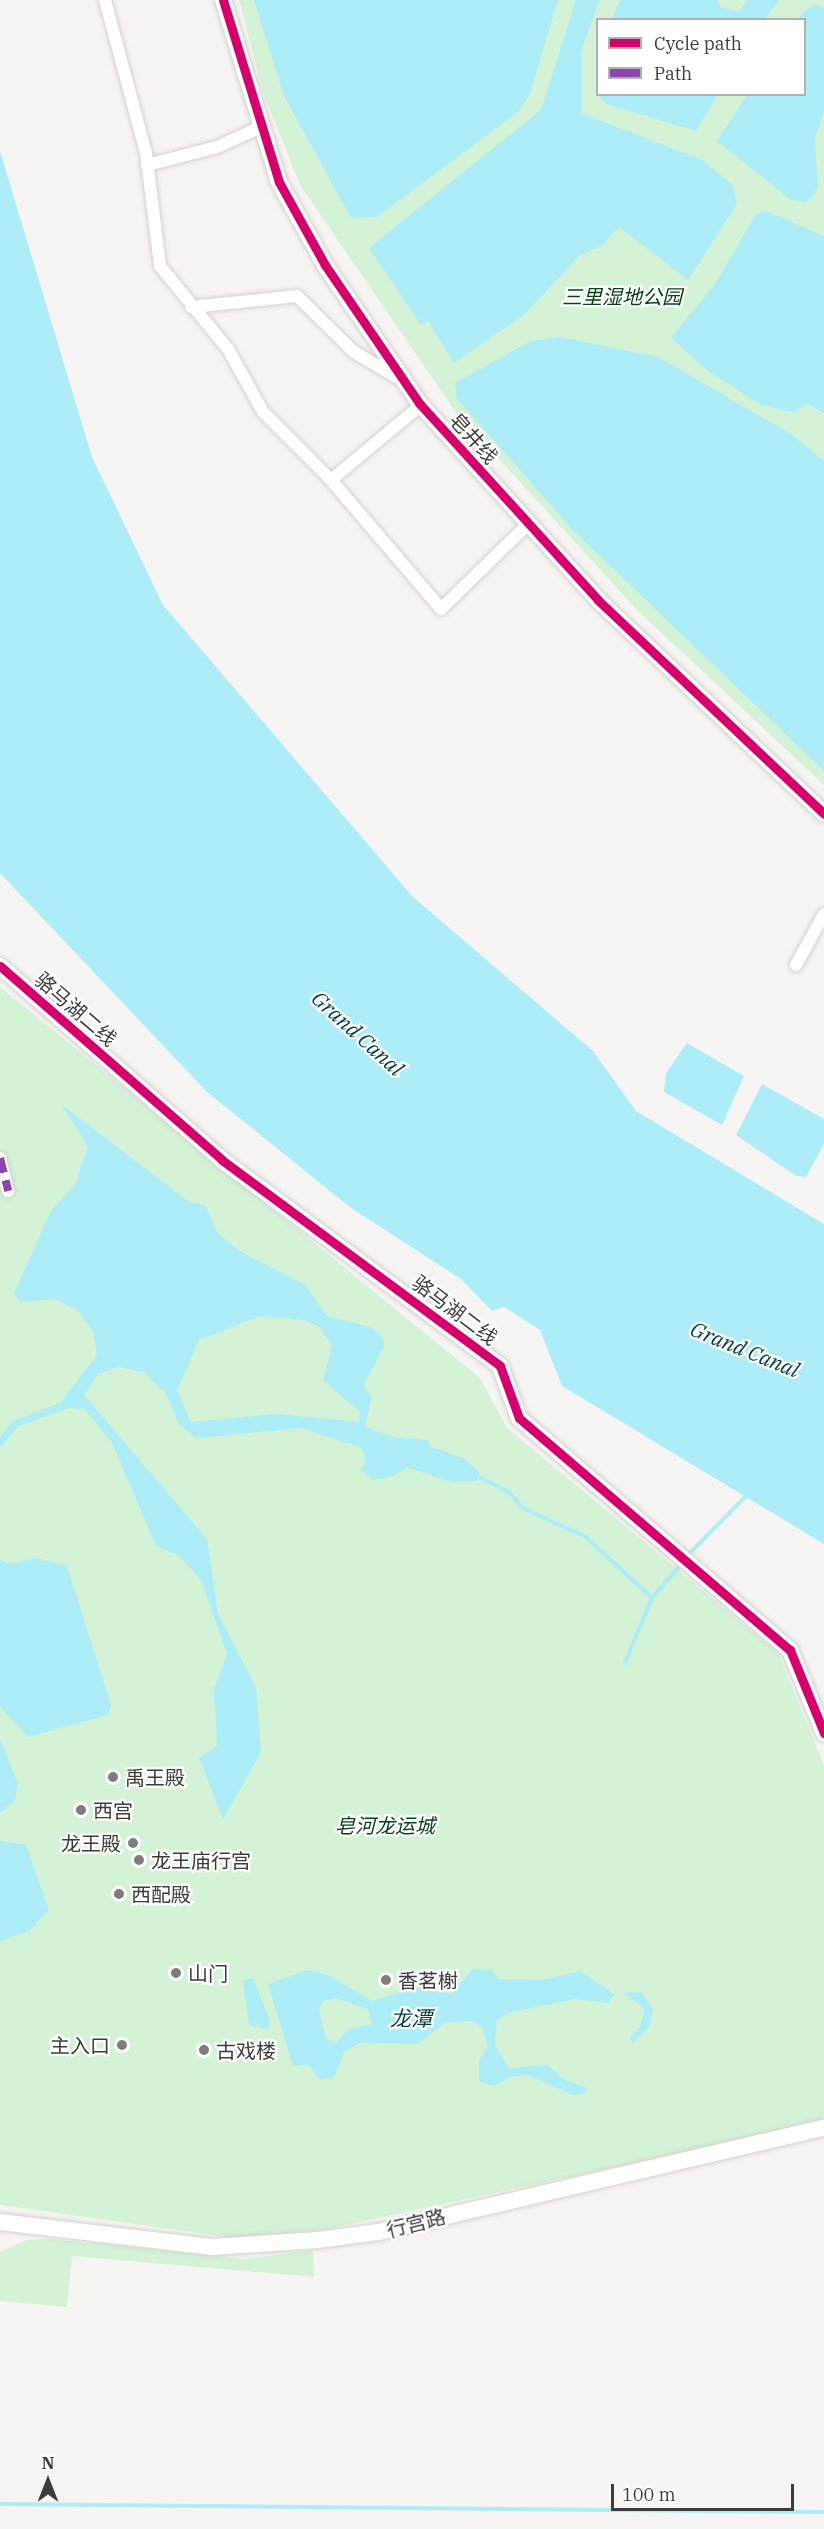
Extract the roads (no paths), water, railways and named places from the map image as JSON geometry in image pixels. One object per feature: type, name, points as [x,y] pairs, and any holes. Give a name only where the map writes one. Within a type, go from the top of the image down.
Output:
[{"type":"street","points":[[105,0],[147,165],[160,266],[191,307],[228,349],[263,412],[331,480],[441,609],[527,525]]},
{"type":"street","name":"皂井线","points":[[223,0],[259,128],[279,183],[325,265],[421,405],[527,525],[824,814]]},
{"type":"street","points":[[147,165],[217,147],[259,128]]},
{"type":"street","points":[[191,307],[297,296],[354,352],[405,382]]},
{"type":"street","points":[[331,480],[421,405]]},
{"type":"street","points":[[796,965],[824,914]]},
{"type":"street","name":"骆马湖二线","points":[[0,966],[222,1160],[500,1366],[519,1418],[790,1650],[824,1733]]},
{"type":"street","points":[[0,1158],[8,1191]]},
{"type":"street","name":"行宫路","points":[[0,2222],[212,2247],[341,2238],[824,2128]]},
{"type":"street","points":[[0,2234],[41,2228]]},
{"type":"water","points":[[254,0],[558,0],[530,94],[519,111],[377,217],[351,218],[284,96]]},
{"type":"water","points":[[576,0],[600,0],[581,51],[581,113],[702,160],[733,185],[737,204],[688,280],[619,227],[603,245],[579,256],[525,314],[454,363],[428,321],[421,325],[369,248],[541,110]]},
{"type":"water","points":[[620,0],[717,0],[720,7],[739,12],[747,0],[779,0],[766,18],[612,18]]},
{"type":"water","points":[[814,4],[824,8],[824,111],[815,138],[818,188],[806,203],[790,199],[717,141],[746,96],[806,96],[806,18],[797,18]]},
{"type":"water","points":[[599,96],[717,96],[696,131],[606,104]]},
{"type":"water","name":"Grand Canal","points":[[0,151],[92,457],[163,605],[413,897],[593,1051],[636,1111],[824,1224],[824,1544],[562,1386],[540,1330],[504,1307],[492,1311],[461,1279],[351,1208],[207,1092],[0,873]]},
{"type":"water","points":[[766,211],[824,236],[824,413],[807,404],[794,413],[760,404],[708,371],[671,338],[715,284],[756,214]]},
{"type":"water","points":[[560,337],[658,357],[791,434],[824,461],[824,771],[573,530],[457,399],[455,383],[531,341]]},
{"type":"water","points":[[687,1043],[744,1076],[722,1125],[664,1092],[666,1073]]},
{"type":"water","points":[[762,1084],[824,1119],[824,1144],[806,1177],[796,1176],[736,1135]]},
{"type":"water","points":[[61,1104],[189,1202],[205,1205],[217,1232],[238,1250],[305,1285],[327,1316],[370,1327],[383,1337],[384,1347],[363,1386],[372,1397],[365,1426],[392,1437],[427,1440],[430,1447],[464,1458],[479,1472],[476,1481],[451,1482],[407,1467],[395,1476],[373,1480],[360,1469],[366,1463],[362,1448],[301,1428],[196,1438],[179,1424],[165,1392],[143,1372],[119,1367],[98,1374],[84,1395],[207,1539],[218,1614],[256,1687],[261,1753],[223,1819],[199,1758],[217,1746],[214,1689],[227,1654],[201,1580],[179,1555],[156,1546],[111,1441],[84,1409],[69,1408],[19,1426],[0,1448],[0,1437],[13,1421],[60,1403],[97,1355],[93,1331],[76,1309],[54,1299],[20,1302],[14,1293],[52,1209],[75,1185],[88,1146]],"holes":[[[260,1316],[305,1320],[320,1327],[332,1346],[323,1380],[360,1412],[359,1422],[276,1414],[191,1422],[177,1390],[199,1340]]]},
{"type":"water","points":[[35,1558],[67,1566],[111,1705],[108,1715],[28,1737],[0,1707],[0,1560],[11,1564]]},
{"type":"water","points":[[0,1739],[18,1783],[15,1801],[0,1813]]},
{"type":"water","points":[[0,1841],[26,1845],[49,1910],[29,1931],[0,1941]]},
{"type":"water","name":"龙潭","points":[[473,1969],[491,1970],[500,1979],[543,1980],[580,1971],[614,1994],[608,2003],[575,1999],[507,2013],[497,2021],[495,2045],[509,2068],[548,2065],[563,2079],[587,2088],[584,2094],[573,2095],[529,2075],[509,2077],[495,2086],[479,2082],[479,2060],[488,2047],[483,2029],[473,2021],[446,2022],[418,2044],[359,2043],[344,2052],[334,2078],[319,2079],[308,2065],[293,2066],[268,1984],[308,1970],[328,1975],[372,2001],[419,1986],[451,1994]],"holes":[[[335,1998],[368,2009],[372,2024],[347,2030],[336,2043],[326,2039],[319,2010],[323,2001]]]},
{"type":"water","points":[[253,1978],[270,2020],[268,2029],[249,2025],[243,1980]]},
{"type":"water","points":[[641,1992],[653,2009],[649,2027],[633,2043],[630,2037],[640,2027],[645,2009],[623,1993]]},
{"type":"waterway","points":[[477,1476],[509,1492],[523,1508],[586,1537],[652,1598],[682,1563]]},
{"type":"waterway","points":[[686,1557],[748,1494]]},
{"type":"waterway","points":[[625,1663],[652,1598]]},
{"type":"waterway","points":[[0,2504],[824,2512]]},
{"type":"place","name":"禹王殿","points":[[113,1777]]},
{"type":"place","name":"西宫","points":[[81,1810]]},
{"type":"place","name":"龙王殿","points":[[133,1843]]},
{"type":"place","name":"龙王庙行宫","points":[[139,1860]]},
{"type":"place","name":"西配殿","points":[[119,1894]]},
{"type":"place","name":"山门","points":[[176,1973]]},
{"type":"place","name":"香茗榭","points":[[386,1980]]},
{"type":"place","name":"主入口","points":[[122,2045]]},
{"type":"place","name":"古戏楼","points":[[204,2050]]},
{"type":"park label","name":"三里湿地公园","points":[[622,296]]},
{"type":"park label","name":"皂河龙运城","points":[[385,1825]]}]
